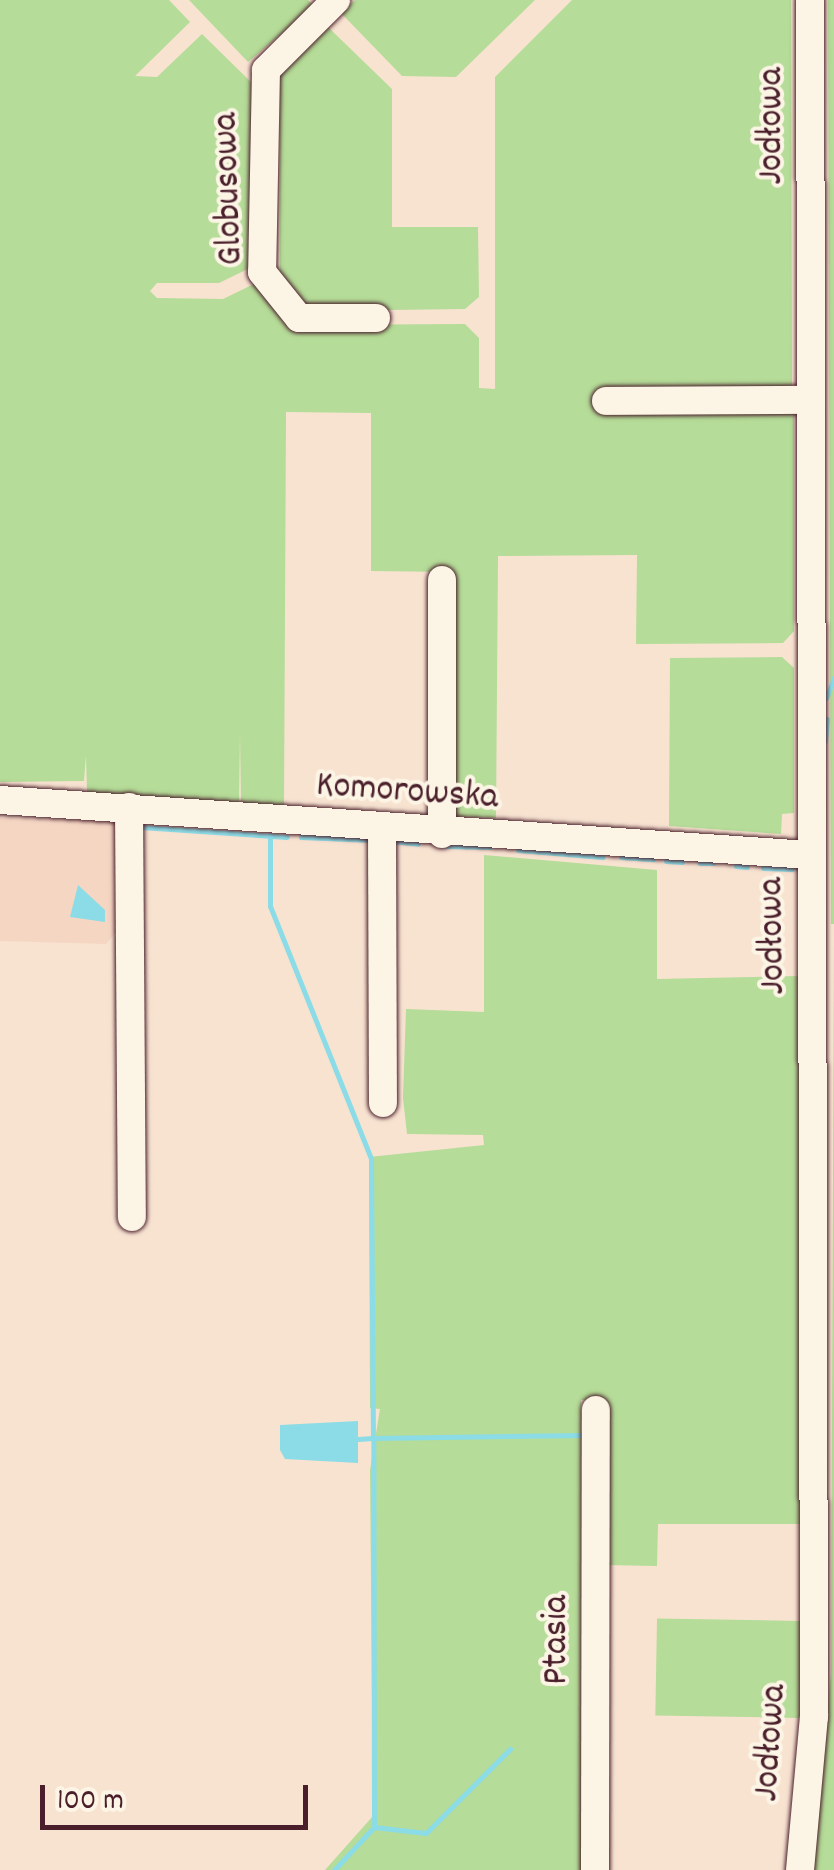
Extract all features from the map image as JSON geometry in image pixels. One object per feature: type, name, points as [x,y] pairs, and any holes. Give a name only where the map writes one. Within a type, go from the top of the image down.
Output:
[{"type":"street","name":"Globusowa","points":[[336,0],[266,70],[262,272],[299,318],[376,318]]},
{"type":"street","name":"Jodłowa","points":[[800,1870],[814,1697],[809,855],[810,0]]},
{"type":"street","points":[[606,401],[811,400]]},
{"type":"street","points":[[442,580],[442,834]]},
{"type":"street","name":"Komorowska","points":[[0,800],[129,807],[382,830],[809,855]]},
{"type":"street","points":[[129,807],[132,1218]]},
{"type":"street","points":[[382,830],[383,1103]]},
{"type":"street","name":"Ptasia","points":[[595,1870],[596,1410]]},
{"type":"shaded area","points":[[0,818],[123,821],[124,922],[106,944],[0,941]]},
{"type":"green space","points":[[0,0],[169,0],[190,22],[135,76],[157,77],[202,34],[256,87],[248,245],[255,245],[256,265],[219,283],[157,283],[150,291],[157,298],[223,299],[256,283],[294,325],[465,324],[479,338],[479,388],[495,389],[495,77],[572,0],[791,0],[792,389],[598,389],[597,412],[794,411],[794,631],[783,643],[636,644],[637,555],[498,556],[496,818],[451,816],[450,572],[371,571],[371,413],[286,412],[284,807],[241,804],[240,733],[239,804],[87,793],[86,755],[84,781],[0,782]]},
{"type":"green space","points":[[189,0],[308,0],[314,6],[248,62]]},
{"type":"green space","points":[[355,0],[535,0],[456,77],[402,76],[341,13]]},
{"type":"green space","points":[[828,0],[834,0],[834,924],[831,924]]},
{"type":"green space","points":[[328,27],[392,89],[392,227],[478,227],[479,297],[465,309],[315,311],[280,283],[280,75]]},
{"type":"green space","points":[[782,657],[794,668],[794,813],[782,814],[781,834],[669,826],[670,658]]},
{"type":"green space","points":[[484,855],[657,870],[657,979],[799,976],[801,1524],[658,1524],[657,1566],[605,1565],[602,1400],[581,1400],[583,1870],[325,1870],[373,1816],[370,1470],[380,1409],[370,1408],[369,1157],[484,1145],[483,1135],[407,1134],[403,1098],[406,1009],[484,1012]]},
{"type":"green space","points":[[834,932],[834,1870],[812,1870],[831,1673]]},
{"type":"green space","points":[[657,1618],[801,1621],[799,1718],[655,1715]]},
{"type":"water","points":[[78,885],[105,910],[105,922],[70,917]]},
{"type":"water","points":[[358,1421],[358,1463],[285,1459],[280,1450],[280,1425]]},
{"type":"waterway","points":[[826,698],[834,678]]},
{"type":"waterway","points":[[825,741],[827,719]]},
{"type":"waterway","points":[[141,827],[287,837]]},
{"type":"waterway","points":[[270,835],[270,906],[371,1159],[373,1438],[358,1439]]},
{"type":"waterway","points":[[301,837],[372,840]]},
{"type":"waterway","points":[[391,841],[418,844]]},
{"type":"waterway","points":[[446,846],[490,847]]},
{"type":"waterway","points":[[518,850],[603,857]]},
{"type":"waterway","points":[[621,857],[653,859]]},
{"type":"waterway","points":[[666,861],[682,862]]},
{"type":"waterway","points":[[700,863],[713,863]]},
{"type":"waterway","points":[[736,866],[747,867]]},
{"type":"waterway","points":[[763,868],[792,869]]},
{"type":"waterway","points":[[334,1870],[374,1827],[373,1438],[585,1435]]},
{"type":"waterway","points":[[374,1827],[426,1833],[510,1749]]}]
